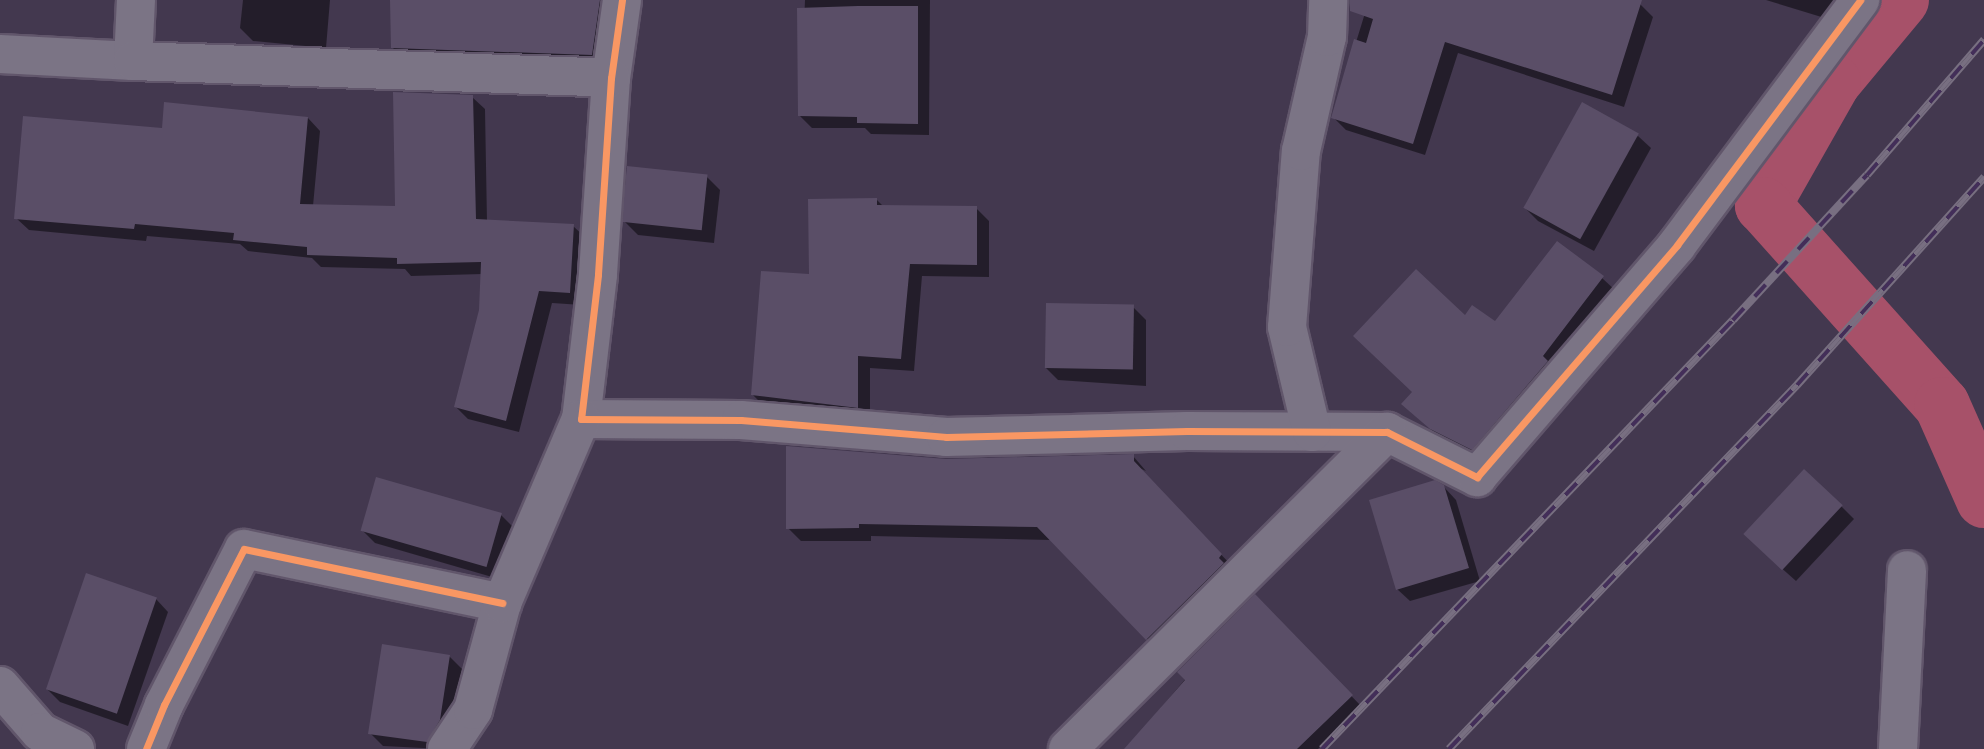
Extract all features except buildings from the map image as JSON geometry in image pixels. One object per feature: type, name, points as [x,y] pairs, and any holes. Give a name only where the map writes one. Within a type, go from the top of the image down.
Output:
[{"type":"street","points":[[133,61],[136,0]]},
{"type":"street","points":[[447,749],[473,710],[502,603],[581,419],[598,275],[611,78],[622,0]]},
{"type":"street","points":[[1312,432],[1287,327],[1301,151],[1326,37],[1328,0]]},
{"type":"street","points":[[581,419],[741,420],[946,437],[1187,431],[1387,432],[1477,477],[1676,245],[1860,0]]},
{"type":"street","points":[[0,54],[611,78]]},
{"type":"street","points":[[1068,749],[1387,432]]},
{"type":"street","points":[[146,749],[164,705],[244,549],[502,603]]},
{"type":"street","points":[[1898,749],[1907,570]]},
{"type":"street","points":[[0,686],[40,732],[75,749]]},
{"type":"waterway","points":[[1901,0],[1833,82],[1763,205],[1942,405],[1984,500]]},
{"type":"railway","points":[[1322,749],[1733,320],[1867,175],[1984,40]]},
{"type":"railway","points":[[1449,749],[1797,385],[1984,177]]},
{"type":"cycle path","points":[[622,0],[611,78],[598,275],[581,419],[741,420],[946,437],[1187,431],[1387,432],[1477,477],[1677,245],[1860,0]]},
{"type":"cycle path","points":[[146,749],[164,705],[244,549],[502,603]]}]
